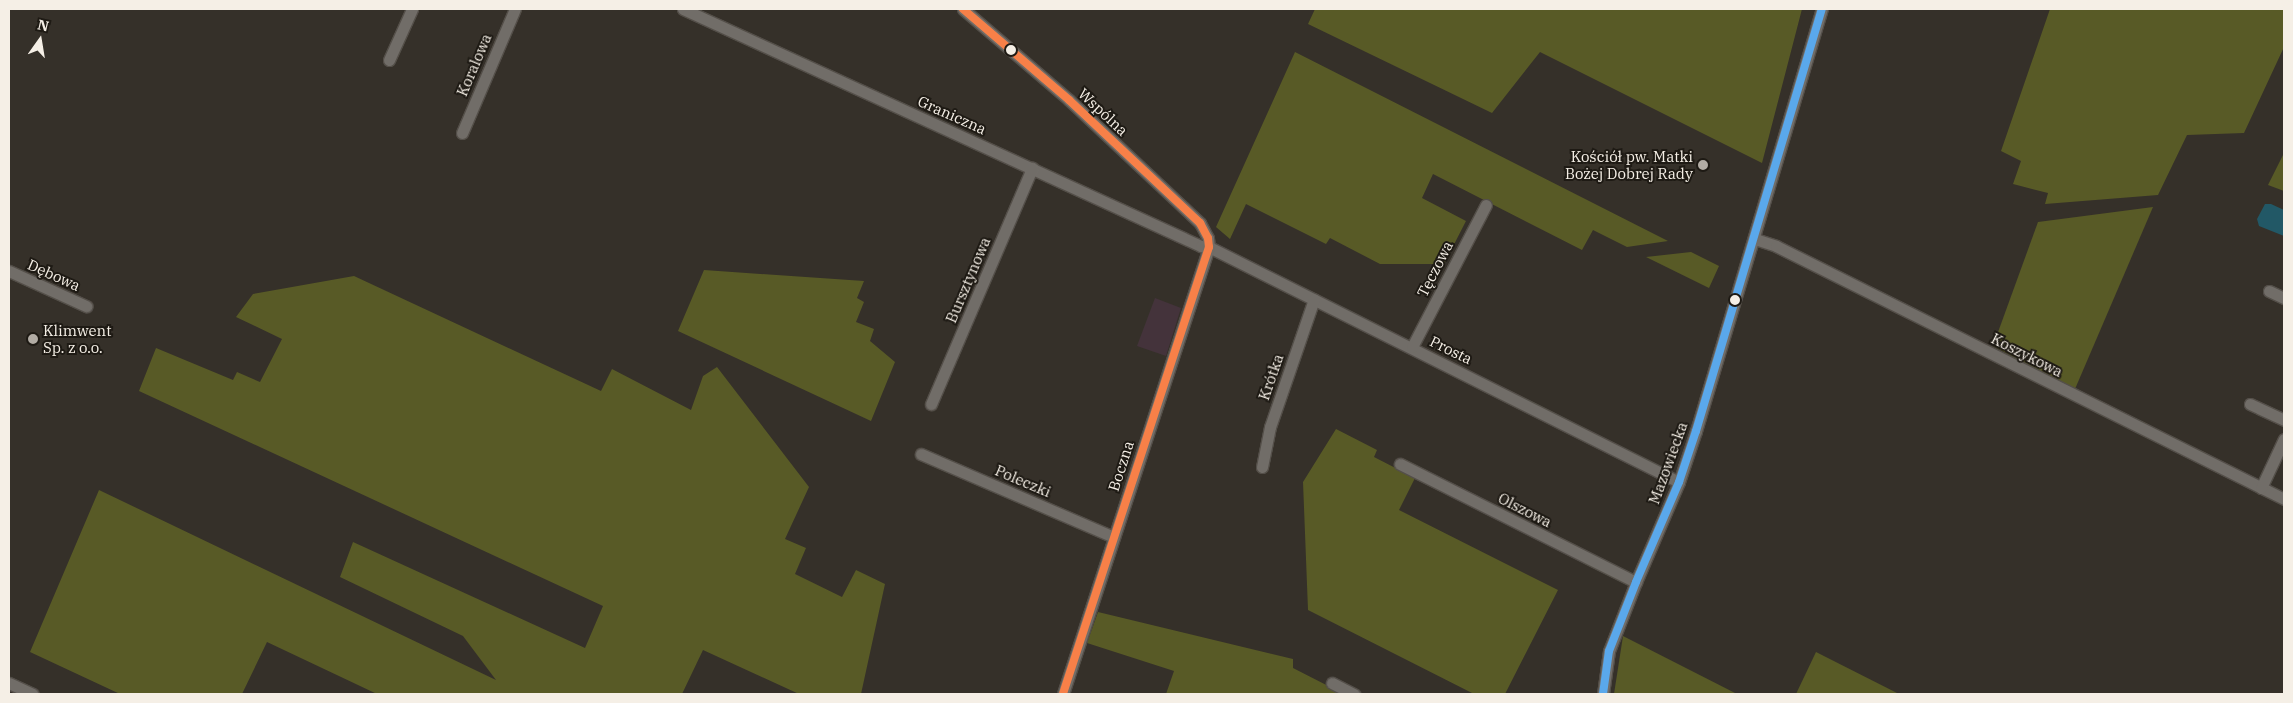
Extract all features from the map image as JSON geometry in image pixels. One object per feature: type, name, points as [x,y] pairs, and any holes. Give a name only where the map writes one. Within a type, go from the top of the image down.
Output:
[{"type":"street","points":[[390,60],[412,9]]},
{"type":"street","name":"Koralowa","points":[[462,133],[514,9]]},
{"type":"street","name":"Graniczna","points":[[682,9],[1201,246],[1209,247]]},
{"type":"street","name":"Wspólna","points":[[963,9],[1069,100],[1200,223],[1208,238],[1209,247]]},
{"type":"street","name":"Mazowiecka","points":[[1603,694],[1609,651],[1679,482],[1755,239],[1822,9]]},
{"type":"street","name":"Bursztynowa","points":[[931,404],[1032,168]]},
{"type":"street","name":"Tęczowa","points":[[1412,347],[1486,205]]},
{"type":"street","name":"Koszykowa","points":[[1755,239],[1776,246],[2284,499]]},
{"type":"street","name":"Prosta","points":[[1209,247],[1679,482]]},
{"type":"street","name":"Boczna","points":[[1063,694],[1209,247]]},
{"type":"street","name":"Dębowa","points":[[9,271],[86,306]]},
{"type":"street","points":[[2269,291],[2284,298]]},
{"type":"street","name":"Krótka","points":[[1262,467],[1270,427],[1314,299]]},
{"type":"street","points":[[2250,404],[2284,420]]},
{"type":"street","points":[[2261,488],[2284,439]]},
{"type":"street","name":"Poleczki","points":[[921,454],[1114,537]]},
{"type":"street","name":"Olszowa","points":[[1400,464],[1636,582]]},
{"type":"street","points":[[1332,682],[1354,694]]},
{"type":"street","points":[[9,683],[33,694]]},
{"type":"shaded area","points":[[1155,298],[1181,308],[1166,356],[1137,346]]},
{"type":"green space","points":[[1315,9],[1802,9],[1762,163],[1540,52],[1492,113],[1308,24]]},
{"type":"green space","points":[[2050,9],[2284,9],[2284,47],[2244,133],[2187,135],[2158,195],[2045,204],[2048,193],[2013,184],[2021,161],[2001,151]]},
{"type":"green space","points":[[1295,52],[1668,241],[1627,247],[1593,230],[1582,250],[1433,174],[1422,198],[1466,221],[1444,264],[1380,264],[1330,238],[1326,244],[1246,204],[1230,239],[1216,227]]},
{"type":"green space","points":[[2284,153],[2284,191],[2268,185]]},
{"type":"green space","points":[[2153,207],[2075,389],[1993,346],[2038,222]]},
{"type":"green space","points":[[1691,252],[1719,266],[1709,288],[1646,257]]},
{"type":"green space","points":[[704,270],[864,281],[857,298],[864,302],[856,322],[874,329],[870,341],[895,362],[871,421],[678,331]]},
{"type":"green space","points":[[354,276],[601,391],[612,369],[691,410],[703,376],[717,367],[809,487],[785,539],[806,548],[795,574],[842,597],[856,570],[885,584],[861,694],[799,694],[703,650],[682,694],[377,694],[267,642],[242,694],[120,694],[30,652],[99,490],[496,680],[463,636],[340,577],[353,542],[585,648],[603,606],[139,391],[156,348],[233,380],[237,372],[260,382],[282,339],[236,317],[253,294]]},
{"type":"green space","points":[[1336,429],[1377,450],[1374,457],[1415,478],[1399,510],[1558,590],[1505,694],[1474,694],[1308,610],[1303,482]]},
{"type":"green space","points":[[1098,612],[1293,659],[1293,668],[1340,692],[1339,694],[1166,694],[1174,671],[1087,643]]},
{"type":"green space","points":[[1623,636],[1737,694],[1614,694]]},
{"type":"green space","points":[[1816,652],[1899,694],[1796,694]]},
{"type":"water","points":[[2265,204],[2271,204],[2284,210],[2284,236],[2259,226],[2257,219]]},
{"type":"transit line","points":[[963,9],[1069,100],[1200,223],[1208,238],[1209,247],[1063,694]]},
{"type":"transit line","points":[[1603,694],[1609,651],[1679,482],[1696,431],[1822,9]]},
{"type":"place","name":"Kościół pw. Matki Bożej Dobrej Rady","points":[[1703,165]]},
{"type":"place","name":"Klimwent Sp. z o.o.","points":[[33,339]]}]
